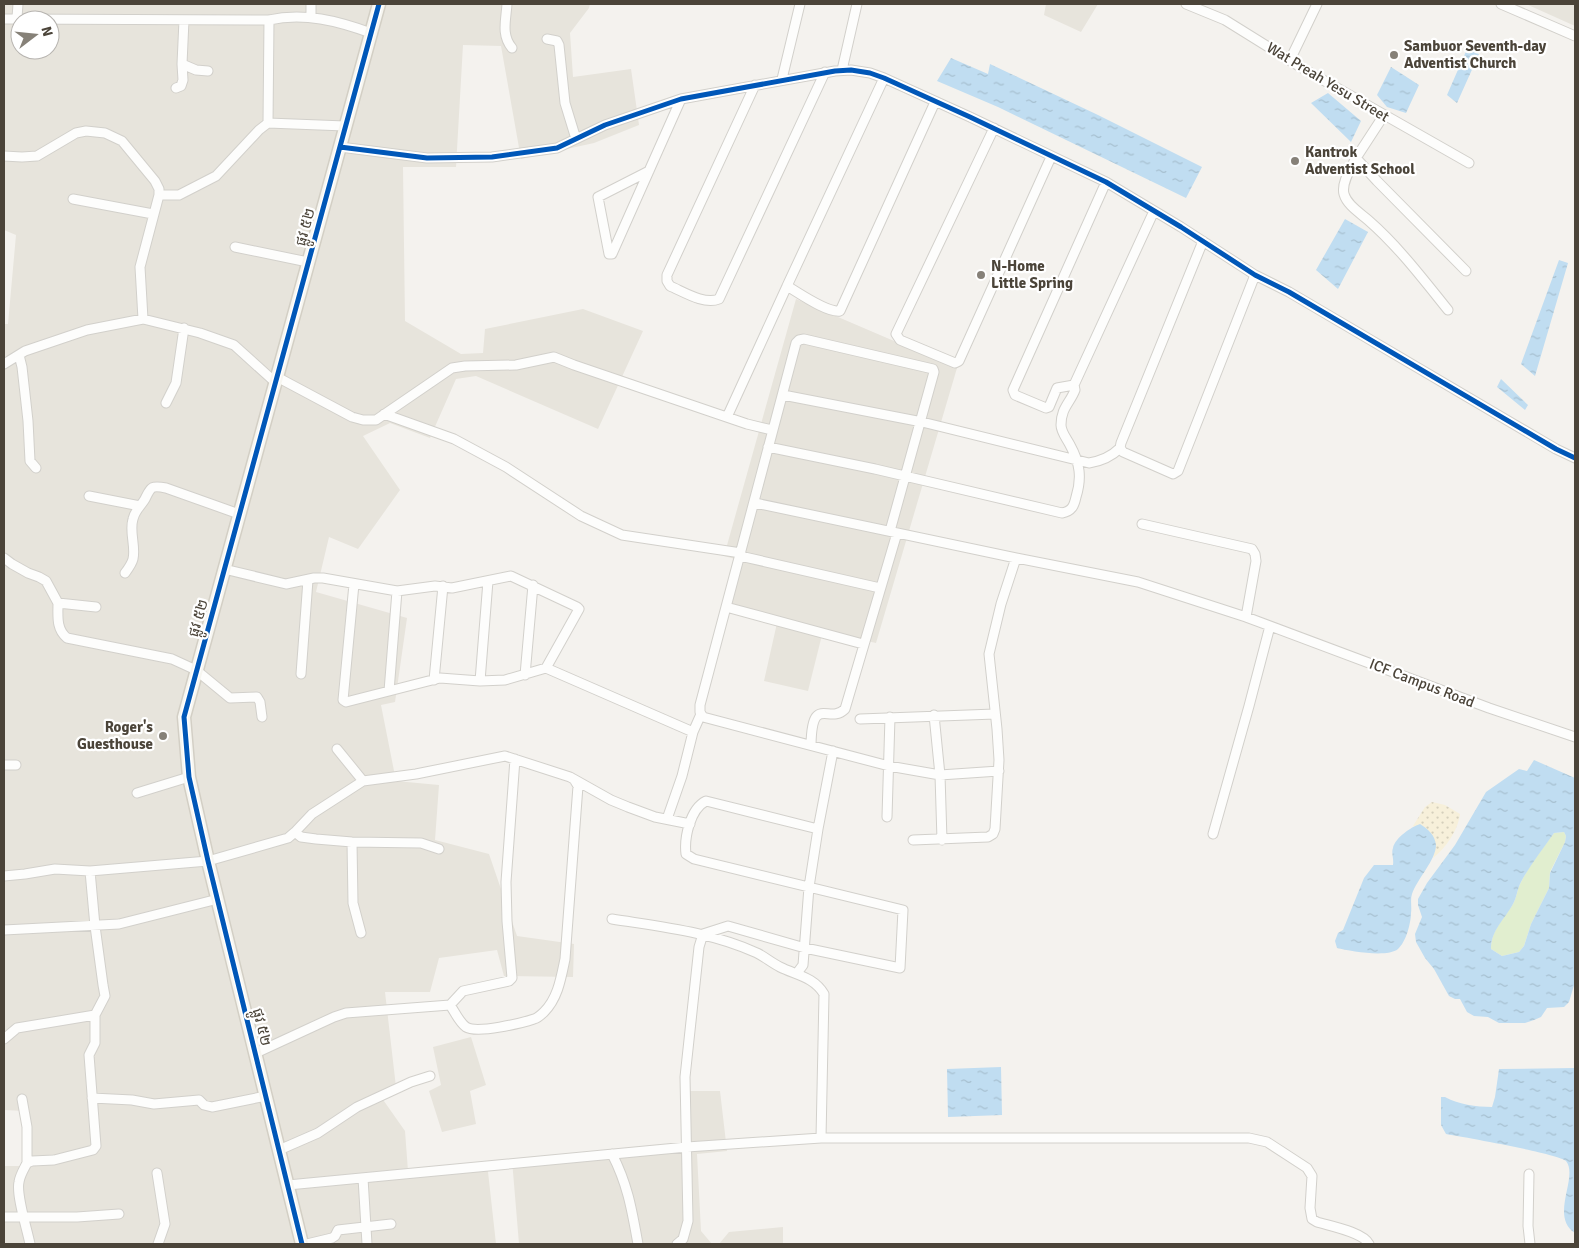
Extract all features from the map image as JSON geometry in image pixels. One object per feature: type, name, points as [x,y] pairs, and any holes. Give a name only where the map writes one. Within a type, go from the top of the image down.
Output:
[{"type":"street","points":[[311,4],[311,17]]},
{"type":"street","name":"ផ្លូវ ៥២","points":[[302,1244],[189,777],[184,717],[379,4]]},
{"type":"street","points":[[507,4],[506,42],[512,48]]},
{"type":"street","points":[[782,79],[800,4]]},
{"type":"street","points":[[842,70],[857,4]]},
{"type":"street","name":"Wat Preah Yesu Street","points":[[1186,4],[1225,20],[1384,116],[1469,163]]},
{"type":"street","points":[[1290,60],[1317,4]]},
{"type":"street","points":[[1501,4],[1575,36]]},
{"type":"street","points":[[60,19],[269,20],[311,17],[331,20],[371,33]]},
{"type":"street","points":[[176,88],[183,84],[184,20]]},
{"type":"street","points":[[268,123],[269,20]]},
{"type":"street","points":[[547,39],[557,41],[559,45],[565,103],[576,139]]},
{"type":"street","points":[[182,64],[196,70],[208,72]]},
{"type":"street","points":[[340,147],[427,158],[492,157],[557,148],[605,125],[681,99],[825,72],[851,70],[870,73],[994,128],[1106,182],[1256,275],[1289,292],[1556,449],[1575,458]]},
{"type":"street","points":[[755,86],[667,275],[667,281],[670,286],[713,302],[718,300],[825,72]]},
{"type":"street","points":[[727,417],[884,78]]},
{"type":"street","points":[[649,171],[598,197],[609,254],[612,254],[649,171],[681,99]]},
{"type":"street","points":[[787,286],[834,312],[840,311],[936,102]]},
{"type":"street","points":[[1384,116],[1356,158],[1345,184],[1344,194],[1350,204],[1380,232],[1420,275],[1448,310]]},
{"type":"street","points":[[159,195],[179,195],[216,176],[259,130],[268,123],[345,126]]},
{"type":"street","points":[[994,128],[896,334],[900,340],[955,363],[959,361],[1051,157]]},
{"type":"street","points":[[4,156],[37,156],[76,133],[105,133],[122,141],[155,181],[159,189],[140,267],[143,319]]},
{"type":"street","points":[[1356,158],[1466,271]]},
{"type":"street","points":[[1074,385],[1057,388],[1049,407],[1046,408],[1015,396],[1012,392],[1106,182]]},
{"type":"street","points":[[73,199],[153,214]]},
{"type":"street","points":[[768,447],[875,469],[1062,513],[1071,509],[1080,485],[1081,475],[1077,460],[1061,427],[1064,408],[1075,390],[1074,385],[1154,211]]},
{"type":"street","points":[[783,394],[922,422],[1089,463],[1096,462],[1113,455],[1120,448],[1203,241]]},
{"type":"street","points":[[235,247],[308,262]]},
{"type":"street","points":[[1120,448],[1123,452],[1172,474],[1178,471],[1256,275]]},
{"type":"street","points":[[4,364],[19,354],[87,330],[143,319],[184,328],[234,345],[276,380],[352,417],[363,420],[376,420],[452,368],[516,365],[554,357],[727,417],[772,430]]},
{"type":"street","points":[[166,403],[176,383],[184,328]]},
{"type":"street","points":[[667,819],[701,714],[700,705],[755,503],[772,430],[796,343],[799,340],[933,369],[934,372],[906,477],[880,588],[846,709],[839,713],[822,713],[816,717],[812,728],[810,745]]},
{"type":"street","points":[[19,354],[28,421],[30,461],[36,468]]},
{"type":"street","points":[[384,414],[454,439],[506,466],[581,516],[622,535],[740,554],[880,588]]},
{"type":"street","points":[[126,573],[133,558],[131,527],[136,511],[145,500],[149,490],[157,486],[239,514]]},
{"type":"street","points":[[89,496],[140,506]]},
{"type":"street","name":"ICF Campus Road","points":[[755,503],[1138,582],[1246,617],[1489,708],[1575,737]]},
{"type":"street","points":[[1142,524],[1252,550],[1256,560],[1246,617]]},
{"type":"street","points":[[4,558],[28,573],[39,576],[46,581],[58,603],[59,629],[67,638],[172,659],[196,670],[230,698],[257,697],[260,702],[262,717]]},
{"type":"street","points":[[913,840],[988,837],[995,830],[999,772],[989,654],[1000,604],[1016,558]]},
{"type":"street","points":[[224,569],[286,584],[323,578],[397,591],[444,586],[452,588],[511,576],[533,585],[579,609],[546,668]]},
{"type":"street","points":[[301,674],[308,580]]},
{"type":"street","points":[[480,681],[488,581]]},
{"type":"street","points":[[354,584],[343,700],[346,702],[440,678],[480,681],[505,680],[546,668],[694,732]]},
{"type":"street","points":[[525,675],[533,585]]},
{"type":"street","points":[[434,680],[444,586]]},
{"type":"street","points":[[389,691],[397,591]]},
{"type":"street","points":[[58,603],[96,607]]},
{"type":"street","points":[[726,607],[863,644]]},
{"type":"street","points":[[1212,834],[1270,626]]},
{"type":"street","points":[[701,714],[703,717],[889,766],[940,775],[999,772]]},
{"type":"street","points":[[860,719],[995,714]]},
{"type":"street","points":[[934,716],[940,775],[942,840]]},
{"type":"street","points":[[887,817],[890,717]]},
{"type":"street","points":[[337,749],[363,781]]},
{"type":"street","points":[[797,973],[803,965],[810,887],[818,829],[833,751]]},
{"type":"street","points":[[4,876],[55,869],[90,871],[208,861],[288,838],[312,814],[363,781],[416,774],[505,756],[570,777],[628,807],[690,824]]},
{"type":"street","points":[[256,1053],[346,1013],[450,1005],[462,991],[510,981],[512,978],[506,882],[515,759]]},
{"type":"street","points":[[4,765],[16,765]]},
{"type":"street","points":[[137,793],[189,777]]},
{"type":"street","points":[[450,1005],[466,1027],[473,1030],[490,1028],[536,1019],[544,1012],[560,986],[565,959],[578,786],[575,781]]},
{"type":"street","points":[[703,934],[728,926],[805,948],[900,968],[903,910],[689,857],[686,854],[685,848],[690,824],[702,803],[706,801],[818,829]]},
{"type":"street","points":[[295,832],[302,837],[316,839],[352,842],[421,843],[440,850]]},
{"type":"street","points":[[352,842],[353,903],[362,933]]},
{"type":"street","points":[[27,1163],[32,1160],[54,1160],[93,1150],[96,1146],[89,1054],[95,1043],[95,1015],[106,993],[103,985],[95,926],[90,871]]},
{"type":"street","points":[[4,930],[119,924],[218,899]]},
{"type":"street","points":[[612,919],[703,934],[758,953],[780,967],[797,973],[816,984],[824,994],[821,1138]]},
{"type":"street","points":[[677,1244],[683,1239],[688,1221],[684,1077],[699,947],[703,934]]},
{"type":"street","points":[[4,1039],[17,1028],[95,1015]]},
{"type":"street","points":[[279,1150],[318,1133],[356,1107],[411,1082],[430,1076]]},
{"type":"street","points":[[92,1098],[132,1100],[154,1104],[199,1100],[204,1105],[212,1107],[266,1096]]},
{"type":"street","points":[[22,1099],[27,1125],[27,1163],[18,1183],[30,1244]]},
{"type":"street","points":[[288,1186],[687,1147],[821,1138],[1249,1138],[1268,1142],[1307,1168],[1312,1176],[1310,1208],[1312,1219],[1358,1235],[1367,1240],[1369,1244]]},
{"type":"street","points":[[612,1154],[623,1175],[638,1244]]},
{"type":"street","points":[[156,1173],[165,1224],[158,1244]]},
{"type":"street","points":[[1529,1174],[1528,1226],[1530,1244]]},
{"type":"street","points":[[363,1178],[367,1244]]},
{"type":"street","points":[[4,1217],[77,1217],[119,1214]]},
{"type":"street","points":[[307,1244],[332,1238],[338,1230],[391,1224]]},
{"type":"shaded area","points":[[4,4],[590,4],[570,33],[573,77],[631,69],[639,125],[594,143],[521,159],[501,46],[463,45],[456,167],[403,167],[405,321],[461,354],[483,353],[485,329],[583,309],[643,331],[598,429],[476,376],[456,379],[430,438],[390,423],[363,436],[400,490],[358,549],[329,537],[316,592],[407,618],[395,702],[381,705],[396,781],[439,785],[435,840],[489,854],[517,936],[574,944],[573,977],[504,976],[497,950],[439,958],[430,992],[385,992],[396,1087],[379,1094],[405,1131],[408,1171],[487,1163],[496,1244],[4,1244],[4,1166],[23,1166],[25,1111],[4,1110],[4,324],[8,324],[16,235],[4,230]]},
{"type":"shaded area","points":[[1046,4],[1098,4],[1081,32],[1044,15]]},
{"type":"shaded area","points":[[1526,4],[1575,4],[1575,26]]},
{"type":"shaded area","points":[[796,299],[957,368],[876,643],[823,631],[808,691],[764,681],[777,623],[727,610],[739,560],[724,556]]},
{"type":"shaded area","points":[[471,1037],[486,1085],[470,1091],[476,1124],[442,1132],[429,1091],[441,1085],[433,1047]]},
{"type":"shaded area","points":[[688,1091],[720,1091],[727,1151],[697,1154],[701,1231],[712,1244],[519,1244],[512,1160],[690,1143]]},
{"type":"shaded area","points":[[783,1227],[783,1244],[719,1244],[729,1232]]},
{"type":"green space","points":[[1564,832],[1566,836],[1565,842],[1550,872],[1549,888],[1531,924],[1524,946],[1519,952],[1502,956],[1491,949],[1496,930],[1513,904],[1521,882],[1537,856],[1554,833]]},
{"type":"sand","points":[[1432,802],[1445,805],[1460,814],[1451,838],[1433,858],[1436,846],[1413,826],[1425,807]]},
{"type":"water","points":[[1467,49],[1479,54],[1457,103],[1447,95]]},
{"type":"water","points":[[951,58],[988,74],[990,64],[1202,167],[1186,198],[998,107],[937,81]]},
{"type":"water","points":[[1391,67],[1419,85],[1406,113],[1387,107],[1377,95]]},
{"type":"water","points":[[1328,93],[1361,121],[1351,142],[1311,103]]},
{"type":"water","points":[[1345,219],[1368,232],[1338,289],[1316,270]]},
{"type":"water","points":[[1559,260],[1568,263],[1535,376],[1521,364]]},
{"type":"water","points":[[1501,379],[1528,405],[1525,410],[1497,387]]},
{"type":"water","points":[[1534,760],[1575,778],[1575,982],[1569,1002],[1564,1007],[1547,1008],[1541,1017],[1525,1023],[1499,1023],[1488,1017],[1474,1016],[1467,1012],[1460,999],[1449,996],[1416,942],[1415,934],[1422,917],[1418,899],[1427,883],[1455,845],[1486,792],[1519,769],[1527,771]],"holes":[[[1564,832],[1566,836],[1550,873],[1549,888],[1531,924],[1524,946],[1519,952],[1502,956],[1491,949],[1493,936],[1510,909],[1521,882],[1554,833]]]},
{"type":"water","points":[[1420,824],[1433,835],[1436,845],[1433,857],[1412,894],[1408,932],[1401,946],[1393,952],[1386,953],[1359,952],[1337,948],[1335,941],[1338,933],[1343,930],[1364,878],[1374,865],[1393,865],[1392,850],[1394,844],[1408,830]]},
{"type":"water","points":[[1001,1067],[1002,1115],[948,1117],[947,1069]]},
{"type":"water","points":[[1575,1068],[1575,1233],[1568,1226],[1564,1217],[1569,1177],[1569,1168],[1566,1161],[1530,1150],[1446,1134],[1441,1125],[1441,1097],[1467,1105],[1492,1107],[1499,1069]]},
{"type":"cycle path","points":[[302,1244],[189,777],[184,717],[379,4]]},
{"type":"cycle path","points":[[340,147],[427,158],[492,157],[557,148],[605,125],[681,99],[835,71],[851,70],[870,73],[970,117],[1106,182],[1181,227],[1255,275],[1289,292],[1556,449],[1575,458]]},
{"type":"place","name":"Sambuor Seventh-day Adventist Church","points":[[1394,55]]},
{"type":"place","name":"Kantrok Adventist School","points":[[1295,161]]},
{"type":"place","name":"N-Home Little Spring","points":[[981,275]]},
{"type":"place","name":"Roger's Guesthouse","points":[[163,736]]}]
